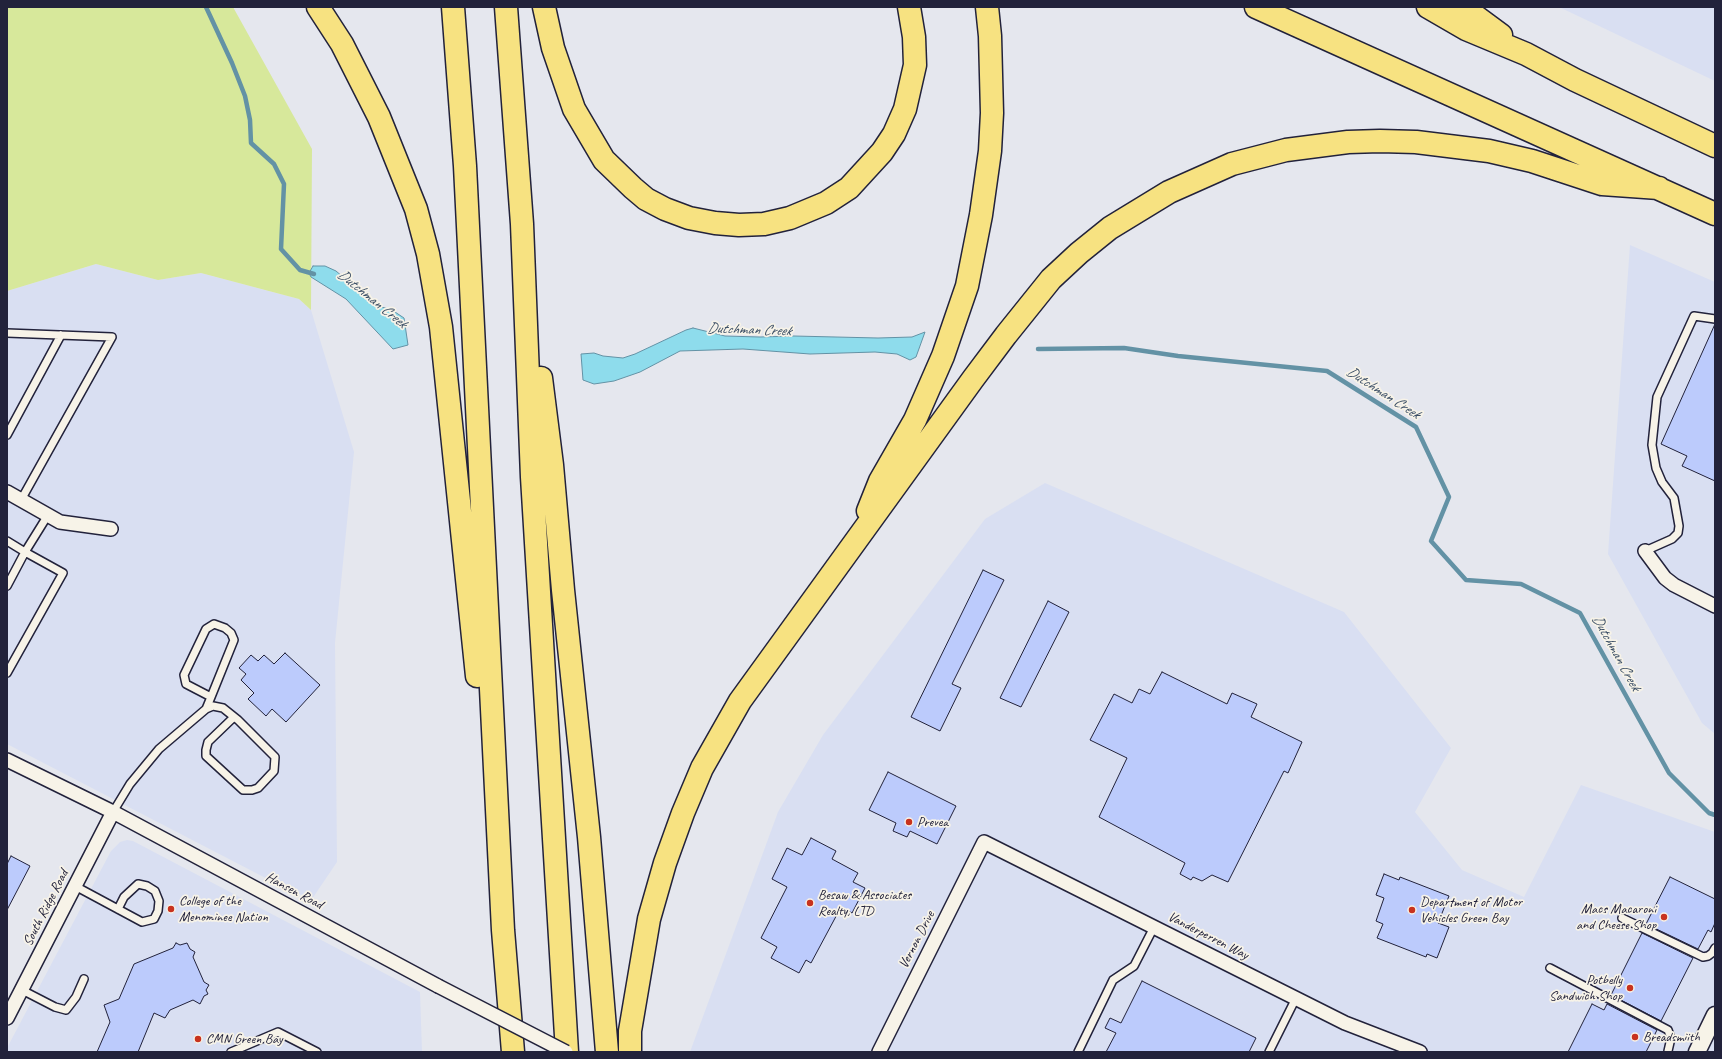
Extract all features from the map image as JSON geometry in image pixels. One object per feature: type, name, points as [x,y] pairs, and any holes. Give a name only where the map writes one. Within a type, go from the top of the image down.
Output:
[{"type":"highway","points":[[318,7],[342,44],[379,117],[411,196],[428,254],[441,327],[503,930]]},
{"type":"highway","points":[[453,7],[465,166],[503,930],[512,1052]]},
{"type":"highway","points":[[506,7],[522,224],[532,478],[567,1052]]},
{"type":"highway","points":[[544,7],[553,48],[574,109],[604,160],[646,199],[665,210],[689,218],[715,223],[739,225],[764,224],[790,218],[826,203],[849,188],[882,152],[894,134],[905,109],[915,65],[914,37],[909,7]]},
{"type":"highway","points":[[855,544],[880,481],[918,413],[942,356],[967,286],[981,215],[990,151],[992,113],[990,36],[987,7]]},
{"type":"highway","points":[[1256,7],[1715,214]]},
{"type":"highway","points":[[1428,7],[1466,29],[1526,54],[1575,80],[1715,146]]},
{"type":"highway","points":[[1463,7],[1526,54]]},
{"type":"highway","points":[[630,1052],[630,1031],[649,919],[665,863],[683,813],[702,768],[740,701],[1006,335],[1051,279],[1079,253],[1110,228],[1169,192],[1232,164],[1286,150],[1348,142],[1416,142],[1489,151],[1532,161],[1602,184],[1659,188]]},
{"type":"highway","points":[[522,224],[552,465],[563,590],[589,837],[607,1052]]},
{"type":"street","points":[[7,492],[60,522],[111,529]]},
{"type":"street","points":[[1645,551],[1665,578],[1674,585],[1715,606]]},
{"type":"street","name":"Hansen Road","points":[[7,760],[113,812],[438,986],[567,1052]]},
{"type":"street","name":"South Ridge Road","points":[[7,1018],[113,812]]},
{"type":"street","name":"Vanderperren Way","points":[[984,842],[1345,1023],[1420,1052]]},
{"type":"street","name":"Vernon Drive","points":[[879,1052],[984,842]]},
{"type":"street","points":[[1696,1052],[1715,1015]]},
{"type":"lane","points":[[1645,551],[1672,539],[1678,533],[1679,526],[1674,498],[1662,482],[1656,468],[1652,445],[1657,397],[1694,316],[1715,319]]},
{"type":"lane","points":[[7,333],[112,337],[21,500]]},
{"type":"lane","points":[[7,435],[61,335]]},
{"type":"lane","points":[[7,586],[25,552],[48,515]]},
{"type":"lane","points":[[7,541],[63,572],[7,673]]},
{"type":"lane","points":[[206,709],[211,697],[234,640],[231,633],[225,628],[214,624],[206,629],[184,675],[186,684],[211,697]]},
{"type":"lane","points":[[113,812],[130,784],[159,749],[206,709],[213,706],[224,708],[234,717],[275,757],[274,771],[258,788],[244,790],[206,756],[208,742],[234,717]]},
{"type":"lane","points":[[75,886],[142,922],[154,919],[158,911],[159,901],[155,892],[147,886],[138,884],[124,897],[118,909]]},
{"type":"lane","points":[[1622,918],[1703,957],[1708,956],[1715,948]]},
{"type":"lane","points":[[1078,1052],[1113,980],[1134,966],[1154,927]]},
{"type":"lane","points":[[1550,968],[1668,1030],[1671,1038],[1668,1051]]},
{"type":"lane","points":[[22,990],[55,1007],[66,1010],[76,997],[84,979]]},
{"type":"lane","points":[[1268,1052],[1296,998]]},
{"type":"lane","points":[[231,1052],[278,1032],[317,1052]]},
{"type":"shaded area","points":[[1559,7],[1715,7],[1715,81]]},
{"type":"shaded area","points":[[1630,245],[1715,282],[1715,734],[1702,723],[1608,554]]},
{"type":"shaded area","points":[[96,264],[158,280],[201,273],[299,299],[311,310],[354,452],[335,643],[337,862],[312,899],[283,887],[7,744],[7,291]]},
{"type":"shaded area","points":[[1045,483],[1344,612],[1451,748],[1415,812],[1462,870],[1524,897],[1581,785],[1715,832],[1715,1052],[690,1052],[778,812],[823,735],[985,519]]},
{"type":"shaded area","name":"College of the Menominee Nation","points":[[127,840],[133,841],[420,992],[422,1052],[7,1052],[7,1048],[111,851],[120,842]]},
{"type":"green space","points":[[7,7],[233,7],[312,149],[311,310],[299,299],[201,273],[158,280],[96,264],[7,291]]},
{"type":"water","points":[[313,266],[325,266],[336,271],[364,295],[371,304],[392,310],[404,318],[408,345],[393,349],[346,299],[311,277],[309,273]]},
{"type":"water","points":[[693,328],[725,336],[760,337],[912,337],[925,332],[916,357],[910,360],[897,354],[875,352],[810,354],[743,349],[680,351],[640,372],[614,381],[594,384],[583,380],[581,354],[594,353],[603,356],[623,358]]},
{"type":"building","points":[[1715,324],[1715,481],[1682,466],[1687,456],[1661,444]]},
{"type":"building","points":[[983,570],[1004,580],[952,684],[961,688],[940,731],[911,717]]},
{"type":"building","points":[[1048,601],[1069,612],[1021,707],[1000,698]]},
{"type":"building","points":[[285,653],[320,685],[286,722],[272,709],[266,716],[248,699],[254,693],[241,680],[246,674],[239,668],[251,655],[258,661],[264,655],[274,664]]},
{"type":"building","points":[[1162,672],[1227,704],[1232,693],[1257,704],[1251,717],[1302,742],[1288,773],[1284,771],[1228,882],[1212,875],[1202,881],[1193,877],[1191,880],[1180,874],[1185,863],[1099,817],[1127,758],[1090,740],[1114,694],[1132,703],[1139,689],[1150,694]]},
{"type":"building","points":[[888,772],[956,806],[937,844],[910,831],[907,837],[893,831],[896,823],[869,810]]},
{"type":"building","points":[[811,838],[836,851],[832,859],[858,873],[853,882],[865,888],[852,913],[841,907],[811,963],[806,960],[799,973],[771,958],[777,947],[761,938],[787,887],[772,879],[787,848],[802,855]]},
{"type":"building","points":[[11,856],[30,866],[7,910],[7,864]]},
{"type":"building","name":"Department of Motor Vehicles Green Bay","points":[[1384,874],[1399,880],[1400,877],[1449,896],[1438,923],[1449,927],[1437,958],[1427,954],[1426,957],[1377,938],[1383,924],[1376,921],[1384,898],[1376,895]]},
{"type":"building","points":[[1670,877],[1715,899],[1715,923],[1711,932],[1708,930],[1698,949],[1646,924]]},
{"type":"building","points":[[1642,933],[1693,958],[1661,1021],[1611,995]]},
{"type":"building","points":[[176,943],[180,945],[187,943],[190,949],[195,952],[193,957],[204,982],[209,985],[206,990],[208,994],[204,996],[200,1004],[193,1000],[170,1010],[165,1018],[154,1013],[138,1052],[97,1052],[110,1022],[104,1005],[119,999],[134,964],[173,948]]},
{"type":"building","points":[[1142,981],[1256,1038],[1249,1052],[1106,1052],[1116,1033],[1105,1028],[1110,1018],[1121,1023]]},
{"type":"building","points":[[1592,1004],[1604,1010],[1607,1004],[1657,1030],[1646,1052],[1568,1052]]},
{"type":"waterway","name":"Dutchman Creek","points":[[206,7],[232,63],[245,96],[250,120],[251,143],[274,164],[284,184],[281,249],[300,270],[314,274]]},
{"type":"waterway","name":"Dutchman Creek","points":[[1038,349],[1124,348],[1178,356],[1327,371],[1416,427],[1449,497],[1431,541],[1466,580],[1521,584],[1580,613],[1669,773],[1709,813],[1715,815]]},
{"type":"place","name":"Prevea","points":[[909,822]]},
{"type":"place","name":"Besaw & Associates Realty, LTD","points":[[810,903]]},
{"type":"place","name":"College of the Menominee Nation","points":[[171,909]]},
{"type":"place","name":"Department of Motor Vehicles Green Bay","points":[[1412,910]]},
{"type":"place","name":"Macs Macaroni and Cheese Shop","points":[[1664,917]]},
{"type":"place","name":"Potbelly Sandwich Shop","points":[[1630,988]]},
{"type":"place","name":"Breadsmiith","points":[[1635,1037]]},
{"type":"place","name":"CMN Green Bay","points":[[198,1039]]}]
